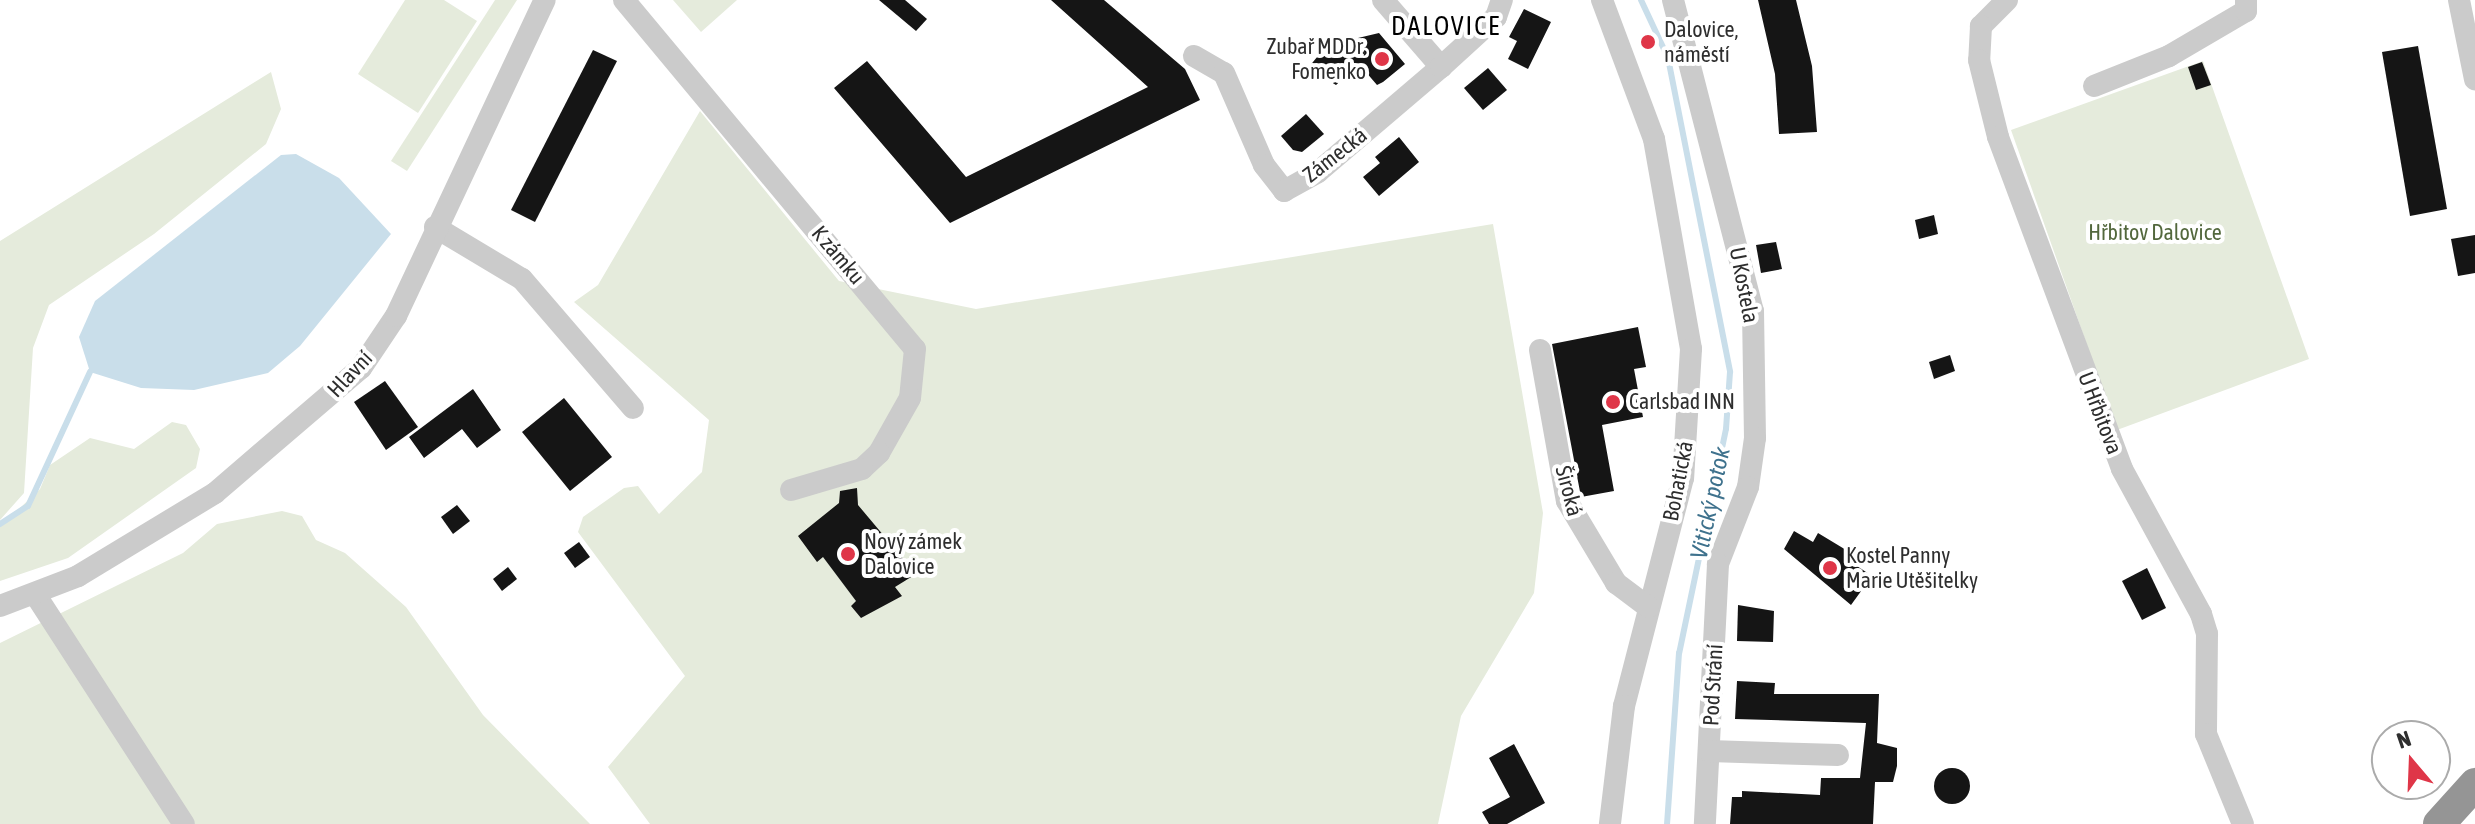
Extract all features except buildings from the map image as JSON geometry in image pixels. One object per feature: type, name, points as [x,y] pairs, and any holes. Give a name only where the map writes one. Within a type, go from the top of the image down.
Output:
[{"type":"highway","points":[[2439,824],[2475,784]]},
{"type":"street","name":"Hlavní","points":[[0,606],[78,576],[215,493],[299,425],[361,368],[396,316],[435,227],[545,0]]},
{"type":"street","name":"K zámku","points":[[624,0],[915,349],[910,398],[879,453],[862,469],[791,490]]},
{"type":"street","points":[[1383,0],[1441,67]]},
{"type":"street","name":"Zámecká","points":[[1194,56],[1224,73],[1264,165],[1284,191],[1318,172],[1441,67],[1496,17],[1502,0]]},
{"type":"street","name":"Bohatická","points":[[1602,0],[1654,139],[1691,349],[1683,478],[1624,706],[1610,824]]},
{"type":"street","name":"U Kostela","points":[[1673,0],[1753,311],[1755,438],[1748,487],[1718,564],[1716,620]]},
{"type":"street","name":"U Hřbitova","points":[[2007,0],[1981,26],[1979,60],[1998,137],[2122,469],[2201,614],[2207,634],[2206,734],[2243,824]]},
{"type":"street","points":[[2094,86],[2169,56],[2246,11],[2246,0]]},
{"type":"street","points":[[2459,0],[2475,79]]},
{"type":"street","points":[[435,227],[522,279],[633,408]]},
{"type":"street","name":"Široká","points":[[1540,350],[1567,501],[1616,583],[1648,607]]},
{"type":"street","points":[[35,594],[184,824]]},
{"type":"street","name":"Pod Strání","points":[[1705,824],[1716,620]]},
{"type":"street","name":"Pod Strání","points":[[1709,751],[1838,755]]},
{"type":"green space","points":[[405,0],[444,0],[477,21],[418,113],[358,74]]},
{"type":"green space","points":[[495,0],[517,0],[407,171],[391,161]]},
{"type":"green space","points":[[673,0],[737,0],[701,32]]},
{"type":"green space","name":"Hřbitov Dalovice","points":[[2203,61],[2309,359],[2117,430],[2011,130]]},
{"type":"green space","points":[[271,72],[281,109],[266,144],[154,234],[49,305],[33,348],[24,493],[0,520],[0,241]]},
{"type":"green space","points":[[700,111],[839,281],[976,309],[1493,224],[1543,513],[1534,593],[1461,716],[1438,824],[650,824],[608,767],[685,676],[578,532],[583,517],[624,488],[638,486],[659,514],[702,472],[709,420],[574,302],[598,285]]},
{"type":"green space","points":[[172,422],[186,425],[200,449],[196,468],[68,558],[0,581],[0,527],[40,489],[50,465],[90,438],[134,449]]},
{"type":"green space","points":[[282,511],[302,516],[316,540],[345,553],[406,607],[483,715],[590,824],[0,824],[0,643],[183,553],[217,524]]},
{"type":"water","points":[[296,154],[339,178],[391,234],[300,346],[268,373],[194,390],[141,388],[90,372],[79,337],[95,301],[281,155]]},
{"type":"waterway","name":"Vitický potok","points":[[1641,0],[1668,58],[1730,372],[1726,429],[1679,653],[1667,824]]},
{"type":"waterway","points":[[0,524],[28,506],[90,372]]},
{"type":"place","name":"Dalovice, náměstí","points":[[1648,42]]},
{"type":"place","name":"Zubař MDDr. Fomenko","points":[[1382,59]]},
{"type":"place","name":"Carlsbad INN","points":[[1613,402]]},
{"type":"place","name":"Nový zámek Dalovice","points":[[848,554]]},
{"type":"place","name":"Kostel Panny Marie Utěšitelky","points":[[1830,568]]},
{"type":"district","name":"DALOVICE","points":[[1446,27]]}]
